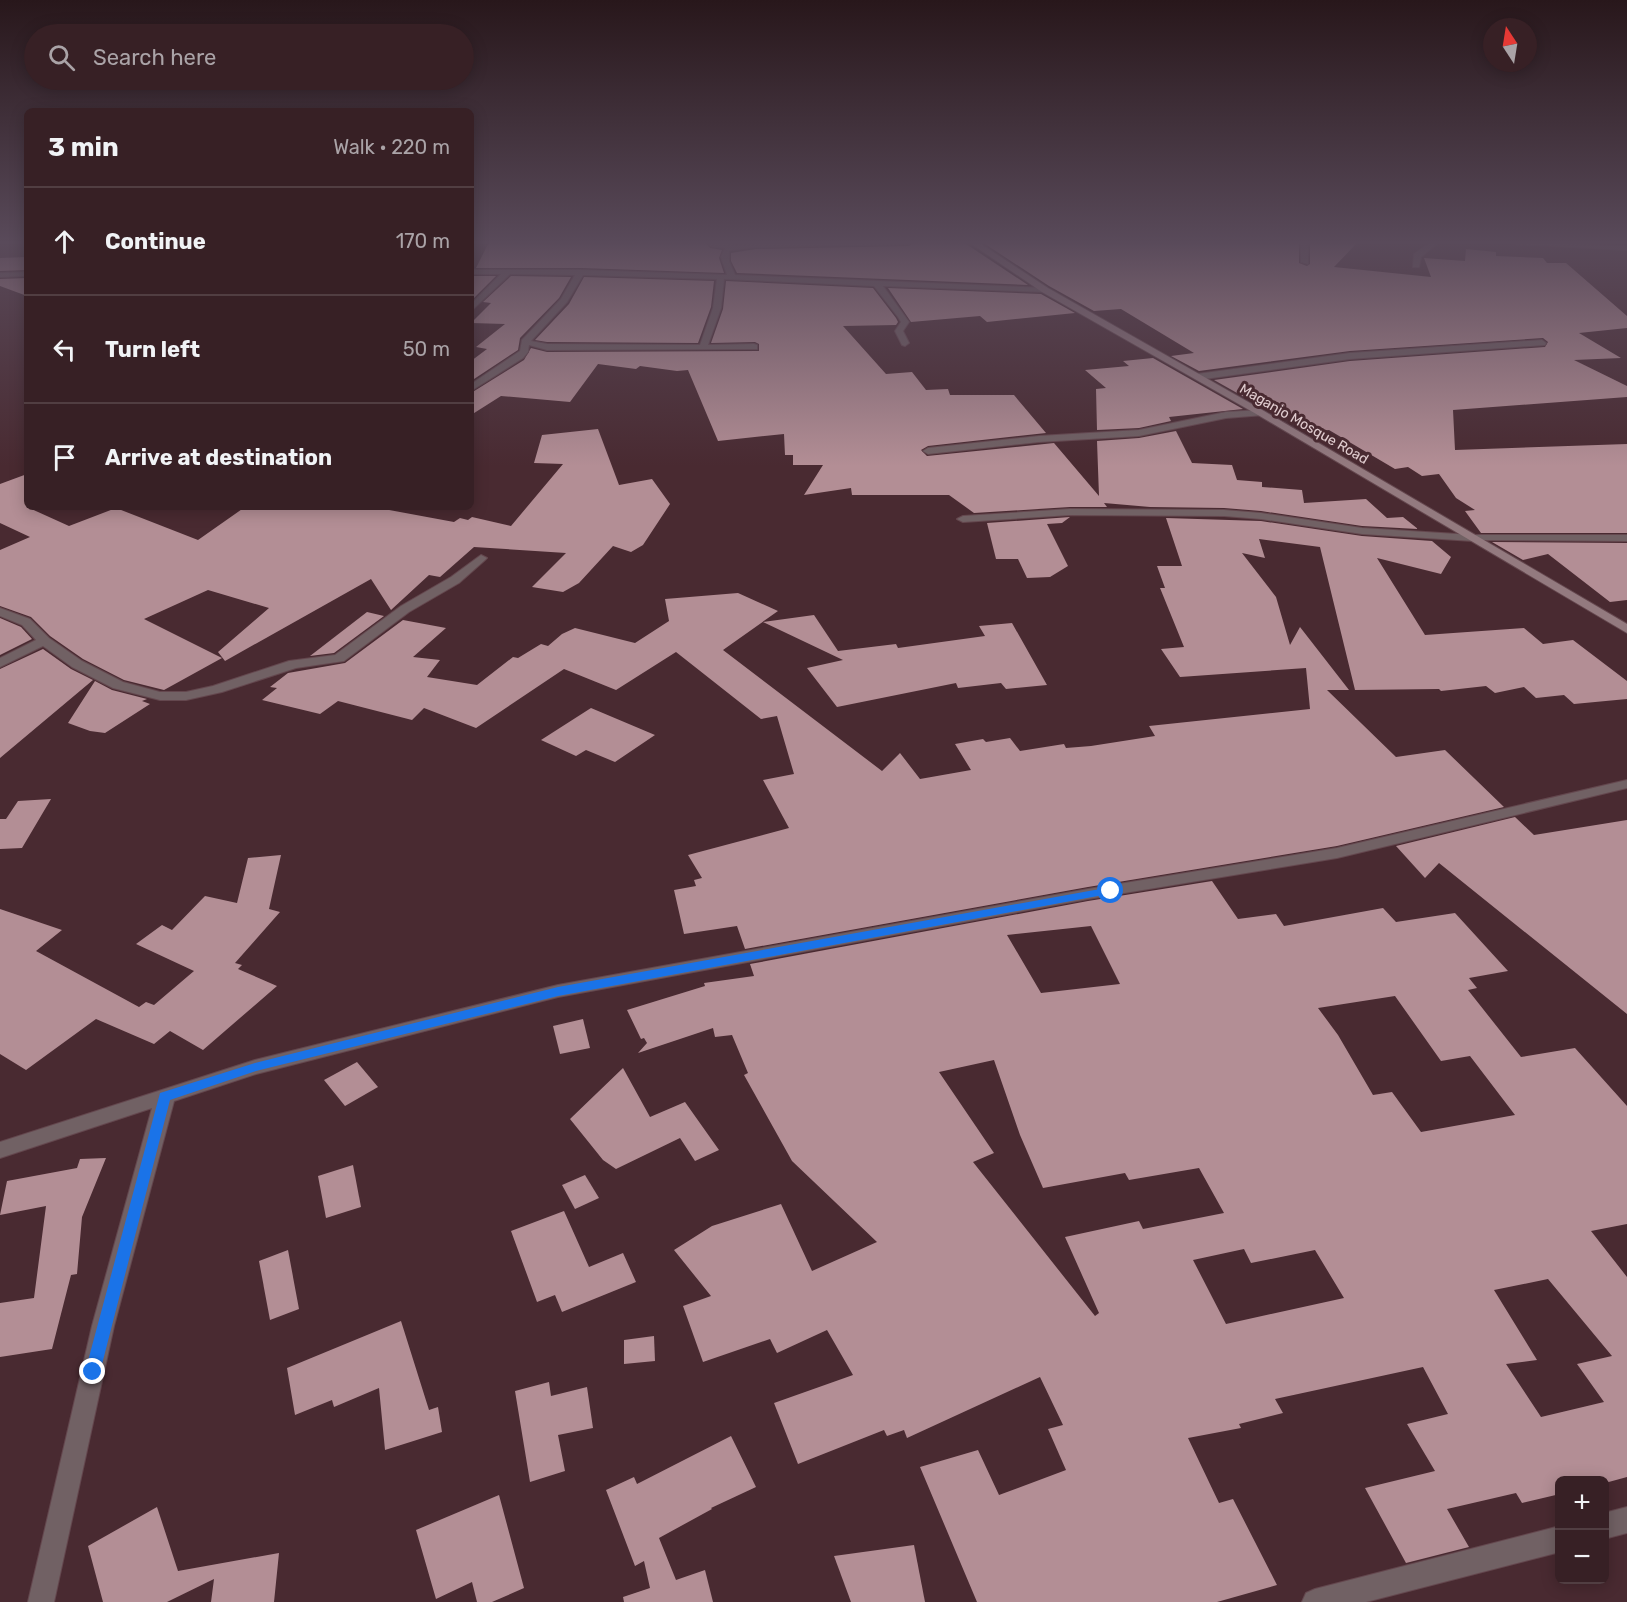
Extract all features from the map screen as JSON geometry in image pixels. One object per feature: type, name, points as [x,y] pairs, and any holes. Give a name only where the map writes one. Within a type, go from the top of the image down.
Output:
[{"type":"street","points":[[474,386],[520,356],[524,351],[525,342],[548,317]]},
{"type":"street","points":[[703,348],[714,317]]},
{"type":"street","points":[[903,317],[905,322],[899,331],[904,343]]},
{"type":"street","name":"Maganjo Mosque Road","points":[[1092,317],[1261,413],[1627,629]]},
{"type":"street","points":[[525,342],[547,347],[754,346]]},
{"type":"street","points":[[1197,377],[1350,356],[1542,343]]},
{"type":"street","points":[[928,451],[1039,439],[1139,433],[1226,415],[1261,413]]},
{"type":"street","points":[[963,519],[1070,512],[1212,513],[1261,516],[1362,531],[1473,538],[1627,538]]},
{"type":"street","points":[[0,612],[26,622],[44,641],[77,664],[118,685],[160,696],[186,696],[216,689],[294,664],[339,658],[405,609],[455,580],[481,558]]},
{"type":"street","points":[[0,663],[44,641]]},
{"type":"street","points":[[0,1150],[255,1067],[558,992],[1088,894],[1337,853],[1627,784]]},
{"type":"street","points":[[41,1602],[103,1326],[165,1096]]},
{"type":"street","points":[[1609,1525],[1627,1520]]},
{"type":"street","points":[[1315,1602],[1555,1540]]},
{"type":"building","points":[[477,317],[541,317],[520,338],[518,350],[474,379],[474,359],[487,349],[476,347],[505,324],[474,323]]},
{"type":"building","points":[[557,317],[707,317],[698,343],[535,340]]},
{"type":"building","points":[[720,317],[895,317],[898,322],[896,325],[843,326],[886,374],[912,372],[926,390],[948,389],[950,395],[1014,395],[1046,433],[928,446],[921,450],[927,456],[1054,443],[1099,496],[1097,441],[1139,438],[1176,431],[1192,463],[1232,465],[1237,480],[1262,482],[1262,487],[1302,490],[1304,503],[1366,499],[1387,518],[1403,517],[1418,529],[1362,526],[1261,511],[1224,508],[1150,507],[1104,503],[1107,507],[974,513],[949,495],[852,495],[851,488],[804,495],[823,465],[793,465],[793,455],[785,455],[784,434],[718,441],[688,370],[677,371],[640,366],[636,369],[598,364],[570,402],[501,396],[474,413],[474,391],[524,360],[531,348],[547,352],[759,351],[759,344],[755,342],[711,343]]},
{"type":"building","points":[[907,317],[971,317],[911,322]]},
{"type":"building","points":[[981,317],[1038,317],[987,322]]},
{"type":"building","points":[[1134,317],[1627,317],[1627,328],[1579,333],[1621,358],[1574,360],[1627,386],[1627,397],[1453,410],[1455,450],[1627,444],[1627,533],[1481,533],[1465,511],[1475,510],[1456,498],[1439,474],[1422,476],[1408,467],[1395,469],[1329,430],[1319,431],[1272,406],[1262,407],[1214,380],[1350,361],[1545,347],[1548,342],[1543,338],[1350,351],[1199,371],[1171,356],[1194,353]]},
{"type":"building","points":[[1153,358],[1243,409],[1169,417],[1171,421],[1139,428],[1097,430],[1096,389],[1106,388],[1085,370],[1129,366],[1123,361]]},
{"type":"building","points":[[598,429],[619,485],[652,479],[670,504],[643,545],[631,552],[613,546],[579,583],[563,592],[532,587],[566,553],[474,547],[440,577],[429,575],[391,610],[371,579],[225,661],[218,652],[269,608],[208,590],[144,619],[222,658],[164,690],[124,680],[83,659],[50,636],[31,617],[0,606],[0,550],[30,537],[0,523],[0,484],[24,475],[24,510],[34,510],[69,526],[111,510],[121,510],[198,540],[241,510],[389,510],[454,522],[460,518],[468,520],[472,517],[511,526],[563,464],[534,463],[542,435]]},
{"type":"building","points":[[1070,517],[1062,523],[1047,524],[1068,566],[1050,577],[1027,578],[1018,559],[996,559],[987,523]]},
{"type":"building","points":[[1166,518],[1261,521],[1362,536],[1432,541],[1451,557],[1441,574],[1377,558],[1425,635],[1524,628],[1543,644],[1573,640],[1627,681],[1627,699],[1574,704],[1564,695],[1536,698],[1524,687],[1495,693],[1486,686],[1441,691],[1439,689],[1355,690],[1320,547],[1259,539],[1265,558],[1242,553],[1276,597],[1290,645],[1300,627],[1349,690],[1327,690],[1396,757],[1445,750],[1504,807],[1337,846],[1088,887],[745,949],[737,926],[684,934],[674,890],[696,886],[694,880],[702,878],[688,855],[789,828],[763,780],[794,774],[777,716],[761,719],[676,652],[616,690],[564,669],[476,728],[424,708],[412,720],[338,701],[320,714],[262,700],[277,688],[270,687],[288,673],[345,663],[403,620],[446,628],[413,657],[440,660],[427,677],[477,685],[513,657],[518,658],[541,644],[548,646],[562,634],[575,628],[635,643],[669,621],[665,599],[738,593],[778,611],[723,650],[882,771],[900,753],[920,779],[971,770],[955,744],[983,739],[986,742],[1010,738],[1020,751],[1064,744],[1066,748],[1091,746],[1155,736],[1149,726],[1310,709],[1306,668],[1180,677],[1161,649],[1184,647],[1160,588],[1165,588],[1157,566],[1182,566]]},
{"type":"building","points":[[1492,542],[1627,543],[1627,600],[1610,602],[1548,554],[1523,560]]},
{"type":"building","points":[[367,612],[384,616],[334,653],[310,656]]},
{"type":"building","points":[[814,615],[838,651],[896,644],[898,648],[985,636],[979,626],[1012,623],[1047,685],[1006,689],[1001,683],[958,688],[956,683],[837,707],[807,668],[843,660],[763,622]]},
{"type":"building","points":[[0,618],[21,627],[32,639],[0,655]]},
{"type":"building","points":[[43,649],[71,669],[93,680],[0,758],[0,669]]},
{"type":"building","points":[[95,681],[112,690],[147,699],[142,701],[150,704],[105,733],[90,731],[68,723]]},
{"type":"building","points":[[591,708],[655,735],[615,762],[586,750],[576,756],[541,740]]},
{"type":"building","points":[[51,799],[22,848],[0,849],[0,819],[6,819],[18,801]]},
{"type":"building","points":[[1515,817],[1534,835],[1627,820],[1627,1014],[1439,863],[1425,878],[1396,846]]},
{"type":"building","points":[[281,855],[269,909],[280,912],[235,963],[242,965],[238,969],[277,986],[203,1050],[170,1031],[154,1044],[96,1019],[26,1070],[0,1054],[0,909],[62,930],[36,951],[139,1007],[146,1002],[154,1005],[194,971],[136,944],[162,925],[172,930],[205,896],[237,903],[248,858]]},
{"type":"building","points":[[1212,881],[1238,919],[1276,914],[1284,926],[1383,908],[1396,922],[1455,913],[1508,971],[1469,978],[1477,988],[1468,990],[1521,1057],[1575,1048],[1627,1106],[1627,1224],[1591,1231],[1627,1277],[1627,1477],[1609,1482],[1609,1476],[1555,1476],[1555,1495],[1522,1503],[1516,1493],[1447,1509],[1469,1547],[1406,1563],[1365,1488],[1435,1471],[1407,1424],[1448,1414],[1423,1367],[1275,1399],[1283,1413],[1239,1424],[1241,1428],[1188,1438],[1219,1503],[1233,1499],[1277,1585],[1217,1602],[977,1602],[920,1467],[978,1450],[999,1495],[1066,1470],[1048,1429],[1063,1425],[1040,1377],[907,1438],[904,1430],[887,1436],[884,1430],[798,1464],[774,1403],[853,1375],[827,1330],[777,1353],[770,1339],[703,1362],[683,1306],[711,1296],[674,1250],[712,1226],[781,1204],[812,1271],[877,1242],[792,1161],[744,1075],[748,1073],[732,1035],[715,1037],[713,1028],[638,1053],[647,1043],[644,1038],[641,1039],[627,1010],[705,986],[704,983],[754,976],[750,964],[1088,901]],"holes":[[[1091,926],[1120,984],[1041,993],[1007,935]],[[1395,996],[1441,1061],[1470,1056],[1515,1115],[1421,1132],[1392,1092],[1373,1095],[1338,1035],[1318,1008]],[[994,1060],[1020,1135],[1043,1188],[1125,1173],[1129,1180],[1199,1168],[1224,1213],[1143,1229],[1139,1221],[1065,1237],[1099,1313],[1095,1316],[973,1162],[994,1153],[939,1072]],[[1244,1249],[1251,1263],[1315,1250],[1344,1298],[1226,1324],[1193,1260]],[[1548,1279],[1612,1356],[1577,1364],[1604,1402],[1541,1417],[1506,1364],[1537,1360],[1494,1290]]]},
{"type":"building","points":[[583,1019],[590,1048],[560,1054],[553,1026]]},
{"type":"building","points":[[357,1062],[378,1087],[345,1106],[324,1080]]},
{"type":"building","points":[[623,1068],[650,1117],[685,1102],[719,1150],[695,1161],[680,1138],[616,1169],[603,1160],[570,1119]]},
{"type":"building","points":[[106,1158],[82,1217],[77,1274],[71,1275],[52,1349],[0,1357],[0,1303],[34,1298],[46,1206],[0,1215],[7,1181],[77,1168],[80,1159]]},
{"type":"building","points":[[353,1165],[361,1207],[326,1218],[318,1176]]},
{"type":"building","points":[[585,1175],[599,1198],[575,1209],[562,1185]]},
{"type":"building","points":[[564,1211],[589,1267],[623,1253],[636,1282],[562,1312],[555,1295],[537,1302],[511,1231]]},
{"type":"building","points":[[288,1250],[299,1309],[270,1320],[259,1261]]},
{"type":"building","points":[[401,1321],[429,1410],[438,1407],[442,1432],[385,1450],[379,1388],[334,1407],[332,1400],[295,1415],[287,1368]]},
{"type":"building","points":[[654,1336],[655,1361],[624,1364],[624,1340]]},
{"type":"building","points":[[549,1382],[551,1396],[587,1387],[593,1428],[558,1435],[565,1471],[530,1482],[515,1391]]},
{"type":"building","points":[[731,1436],[756,1487],[711,1508],[659,1538],[676,1580],[705,1570],[713,1602],[624,1602],[623,1597],[650,1588],[644,1561],[635,1566],[606,1490],[634,1477],[637,1484]]},
{"type":"building","points":[[499,1495],[524,1588],[492,1602],[477,1602],[472,1582],[436,1599],[416,1530]]},
{"type":"building","points":[[157,1507],[178,1571],[279,1553],[274,1602],[211,1602],[214,1579],[167,1602],[103,1602],[88,1546]]},
{"type":"building","points":[[914,1545],[925,1602],[851,1602],[834,1556]]},
{"type":"route","points":[[93,1372],[103,1326],[165,1096],[255,1067],[558,992],[1111,891]]}]
